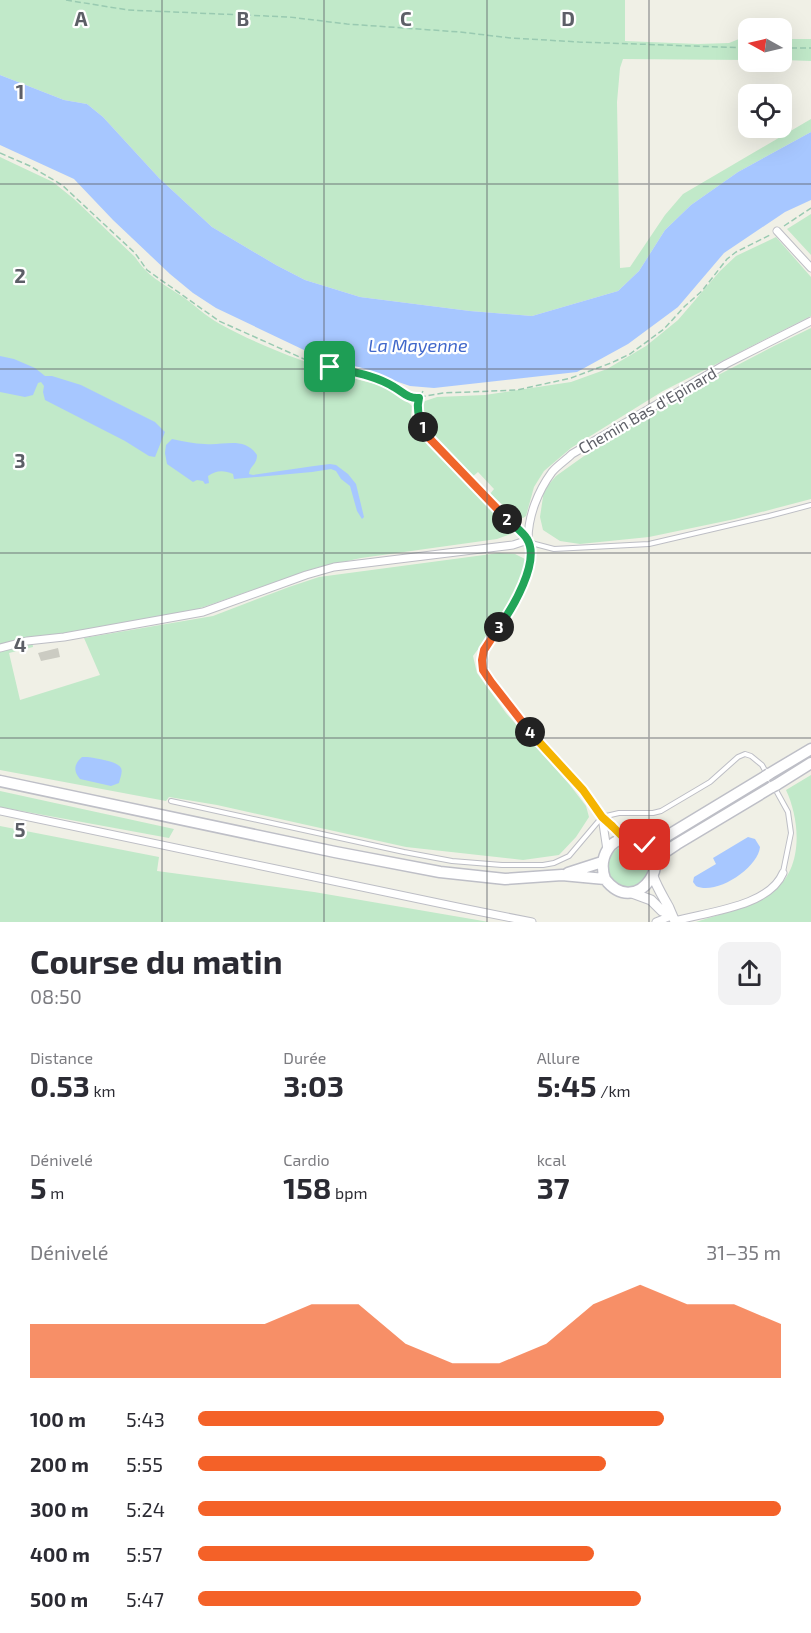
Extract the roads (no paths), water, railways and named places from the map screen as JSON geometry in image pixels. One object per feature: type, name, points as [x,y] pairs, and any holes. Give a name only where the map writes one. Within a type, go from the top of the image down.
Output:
[{"type":"main road","points":[[642,843],[651,843],[662,838],[811,749]]},
{"type":"main road","points":[[655,865],[664,852],[811,763]]},
{"type":"main road","points":[[0,781],[440,872],[505,879],[562,875],[605,879]]},
{"type":"main road","points":[[626,840],[636,840],[642,843],[652,852],[655,865],[653,876],[647,886],[640,891],[624,893],[616,891],[605,879],[602,871],[602,862],[607,850],[615,843],[626,840]]},
{"type":"main road","points":[[562,875],[602,862]]},
{"type":"street","points":[[777,231],[811,268]]},
{"type":"street","name":"Chemin Bas d'Epinard","points":[[626,840],[602,817],[583,790],[509,707],[483,670],[484,650],[511,610],[531,562],[528,540],[531,512],[541,489],[554,470],[572,454],[726,364],[811,321]]},
{"type":"street","points":[[0,648],[27,641],[64,637],[203,612],[334,567],[513,545],[528,540]]},
{"type":"street","points":[[0,811],[532,922]]},
{"type":"street","points":[[602,817],[607,850]]},
{"type":"street","points":[[656,922],[707,915],[738,905],[770,890],[780,880],[783,873]]},
{"type":"street","points":[[653,876],[673,918]]},
{"type":"street","points":[[632,893],[651,900],[673,918]]},
{"type":"lane","points":[[528,540],[554,549],[649,544],[811,505]]},
{"type":"lane","points":[[171,801],[452,861],[502,865],[543,865],[569,856],[602,817],[619,813],[661,811],[710,782],[738,756],[745,754],[762,765],[788,812],[791,833],[783,873]]},
{"type":"water","name":"La Mayenne","points":[[0,75],[64,100],[87,104],[103,117],[159,178],[212,227],[305,280],[360,297],[470,311],[532,316],[618,291],[639,271],[665,230],[691,205],[738,172],[811,132],[811,200],[785,212],[724,253],[678,307],[628,344],[577,372],[434,388],[410,386],[304,350],[216,308],[193,293],[113,220],[74,179],[0,145]]},
{"type":"water","points":[[0,356],[35,368],[45,376],[81,385],[155,422],[165,432],[155,457],[149,456],[125,441],[45,400],[44,386],[41,382],[38,383],[33,395],[25,397],[0,392]]},
{"type":"water","points":[[172,439],[201,444],[233,443],[246,446],[257,455],[249,474],[253,475],[336,465],[356,484],[364,517],[362,519],[357,511],[350,486],[341,479],[336,471],[331,469],[234,479],[233,474],[220,471],[208,476],[209,483],[205,484],[197,480],[193,482],[167,464],[166,445]]},
{"type":"water","points":[[82,757],[115,763],[122,771],[119,783],[111,786],[80,779],[75,768]]},
{"type":"water","points":[[748,837],[755,839],[760,847],[752,863],[744,871],[725,884],[704,888],[696,886],[693,882],[694,877],[716,864],[713,858]]}]
